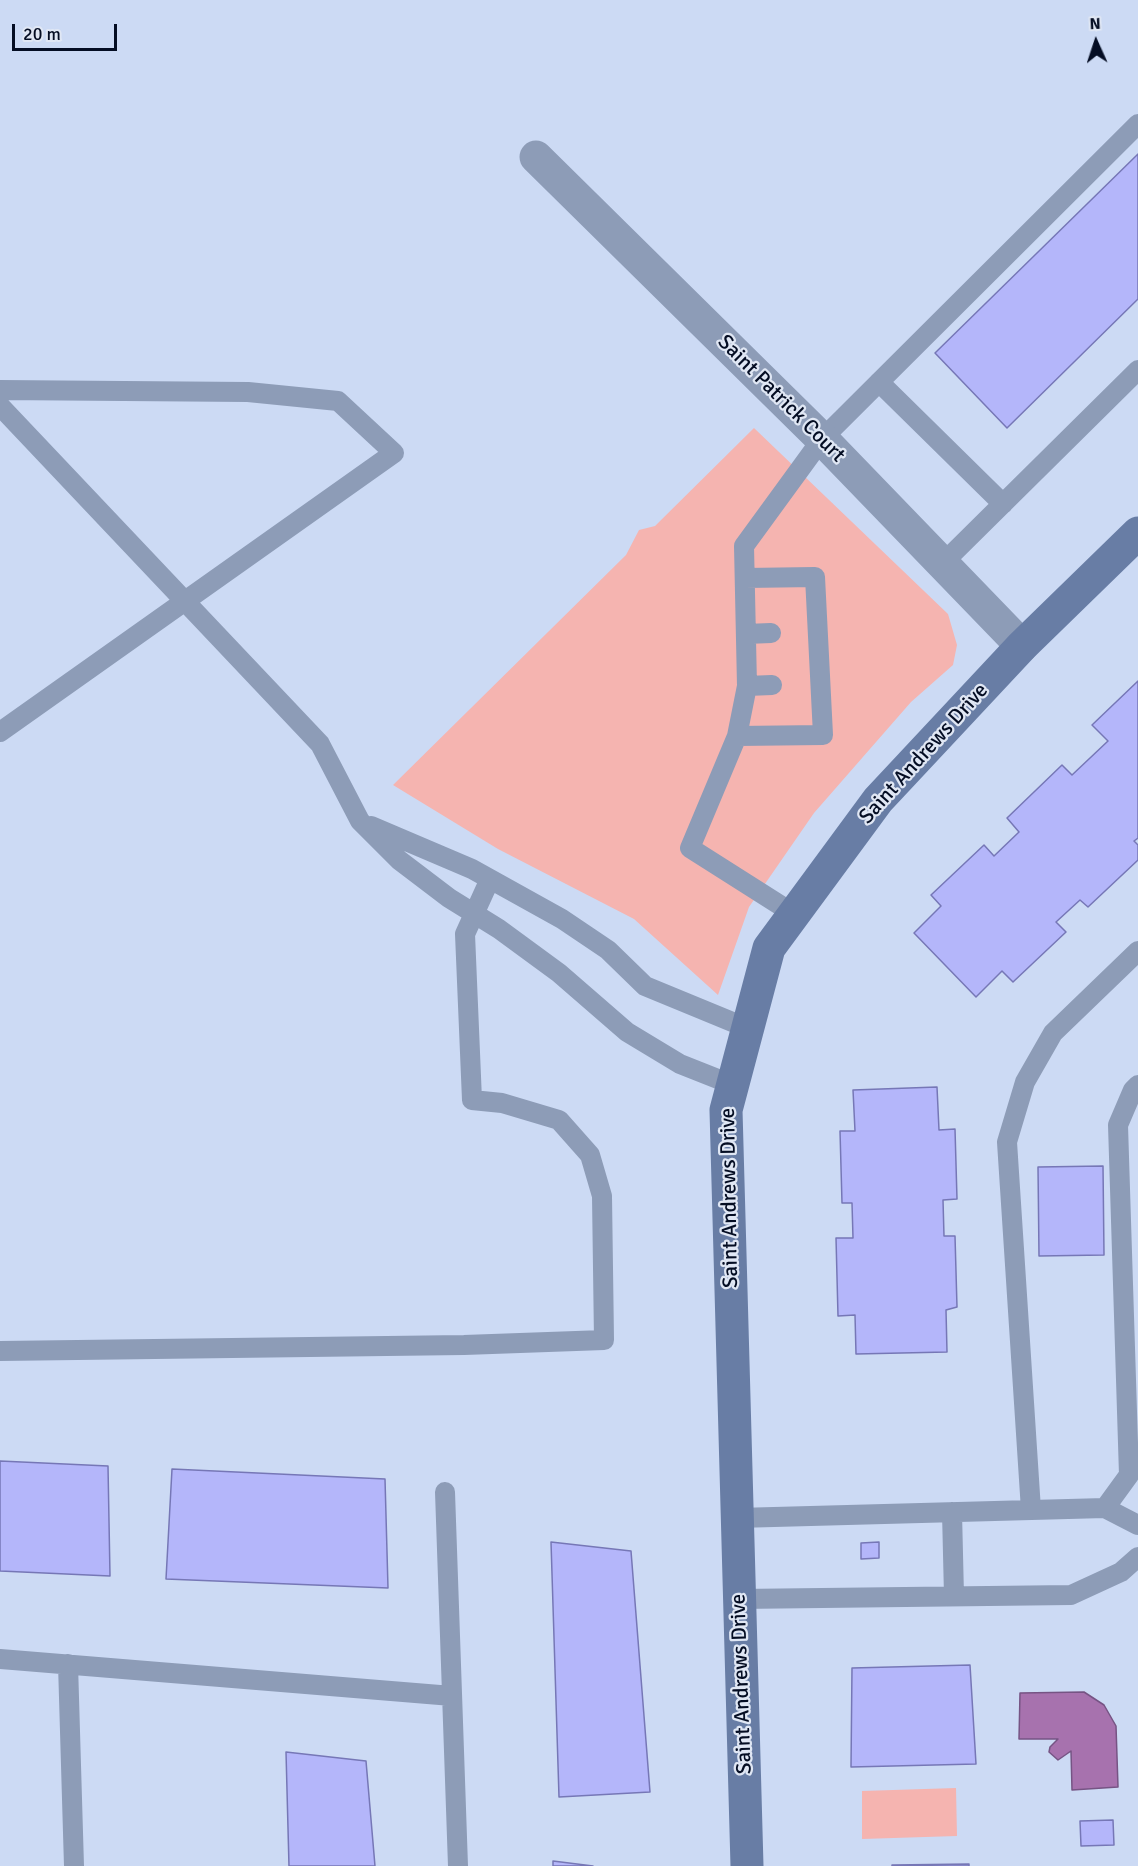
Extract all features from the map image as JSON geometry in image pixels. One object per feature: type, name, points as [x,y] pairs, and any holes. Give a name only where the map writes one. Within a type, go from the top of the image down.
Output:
[{"type":"street","name":"Saint Patrick Court","points":[[536,157],[822,439],[1022,646]]},
{"type":"street","name":"Saint Andrews Drive","points":[[747,1866],[726,1110],[769,948],[878,800],[1022,646],[1138,533]]},
{"type":"lane","points":[[794,914],[690,848],[737,736],[747,686],[744,546],[822,439],[1138,124]]},
{"type":"lane","points":[[942,563],[1138,370]]},
{"type":"lane","points":[[879,382],[1003,504]]},
{"type":"lane","points":[[0,390],[248,392],[338,400],[394,453],[186,603],[0,732]]},
{"type":"lane","points":[[0,406],[320,744],[360,821],[399,860],[559,973],[627,1032],[680,1064],[733,1085]]},
{"type":"lane","points":[[737,736],[823,735],[813,685],[812,632],[815,577],[745,578]]},
{"type":"lane","points":[[746,634],[771,633]]},
{"type":"lane","points":[[747,686],[772,685]]},
{"type":"lane","points":[[360,821],[490,879],[562,919],[608,950],[645,986],[747,1028]]},
{"type":"lane","points":[[0,1351],[464,1345],[604,1340],[602,1196],[590,1155],[559,1120],[502,1103],[472,1100],[465,934],[490,879]]},
{"type":"lane","points":[[1031,1510],[1007,1142],[1025,1082],[1053,1033],[1138,951]]},
{"type":"lane","points":[[1105,1508],[1129,1475],[1118,1125],[1133,1090],[1138,1085]]},
{"type":"lane","points":[[445,1492],[458,1866]]},
{"type":"lane","points":[[738,1518],[1105,1508],[1138,1525]]},
{"type":"lane","points":[[952,1512],[954,1596]]},
{"type":"lane","points":[[739,1599],[1071,1595],[1121,1572],[1138,1557]]},
{"type":"lane","points":[[0,1659],[452,1696]]},
{"type":"lane","points":[[68,1664],[74,1866]]},
{"type":"shaded area","points":[[754,428],[948,614],[957,645],[953,665],[911,702],[814,813],[749,907],[718,995],[634,919],[498,849],[393,785],[626,555],[639,530],[655,526]]},
{"type":"shaded area","points":[[1084,1692],[1104,1705],[1116,1726],[1118,1787],[1072,1790],[1071,1751],[1058,1760],[1049,1752],[1050,1747],[1058,1739],[1019,1739],[1020,1693]]},
{"type":"shaded area","points":[[956,1788],[957,1836],[862,1839],[862,1791]]},
{"type":"building","points":[[1138,154],[1138,299],[1007,428],[935,353]]},
{"type":"building","points":[[1138,681],[1138,838],[1134,841],[1138,845],[1138,860],[1088,907],[1080,900],[1056,922],[1066,932],[1013,982],[1002,971],[976,997],[914,933],[941,906],[931,895],[984,845],[994,856],[1019,832],[1007,818],[1062,765],[1072,775],[1108,741],[1092,725]]},
{"type":"building","points":[[937,1087],[939,1130],[955,1129],[957,1199],[943,1200],[944,1236],[955,1236],[957,1307],[946,1310],[947,1352],[856,1354],[855,1315],[838,1316],[836,1238],[853,1238],[852,1203],[842,1203],[840,1131],[855,1131],[853,1090]]},
{"type":"building","points":[[1103,1166],[1104,1255],[1039,1256],[1038,1167]]},
{"type":"building","points":[[0,1461],[108,1466],[110,1576],[0,1571]]},
{"type":"building","points":[[172,1469],[385,1479],[388,1588],[166,1579]]},
{"type":"building","points":[[551,1542],[631,1551],[650,1792],[559,1797]]},
{"type":"building","points":[[879,1542],[879,1558],[861,1559],[861,1543]]},
{"type":"building","points":[[970,1665],[976,1764],[851,1767],[852,1668]]},
{"type":"building","points":[[286,1752],[366,1761],[375,1866],[289,1866]]},
{"type":"building","points":[[1113,1820],[1114,1845],[1081,1846],[1080,1821]]},
{"type":"building","points":[[553,1861],[593,1866],[553,1866]]},
{"type":"building","points":[[969,1864],[969,1866],[892,1866],[892,1865]]}]
